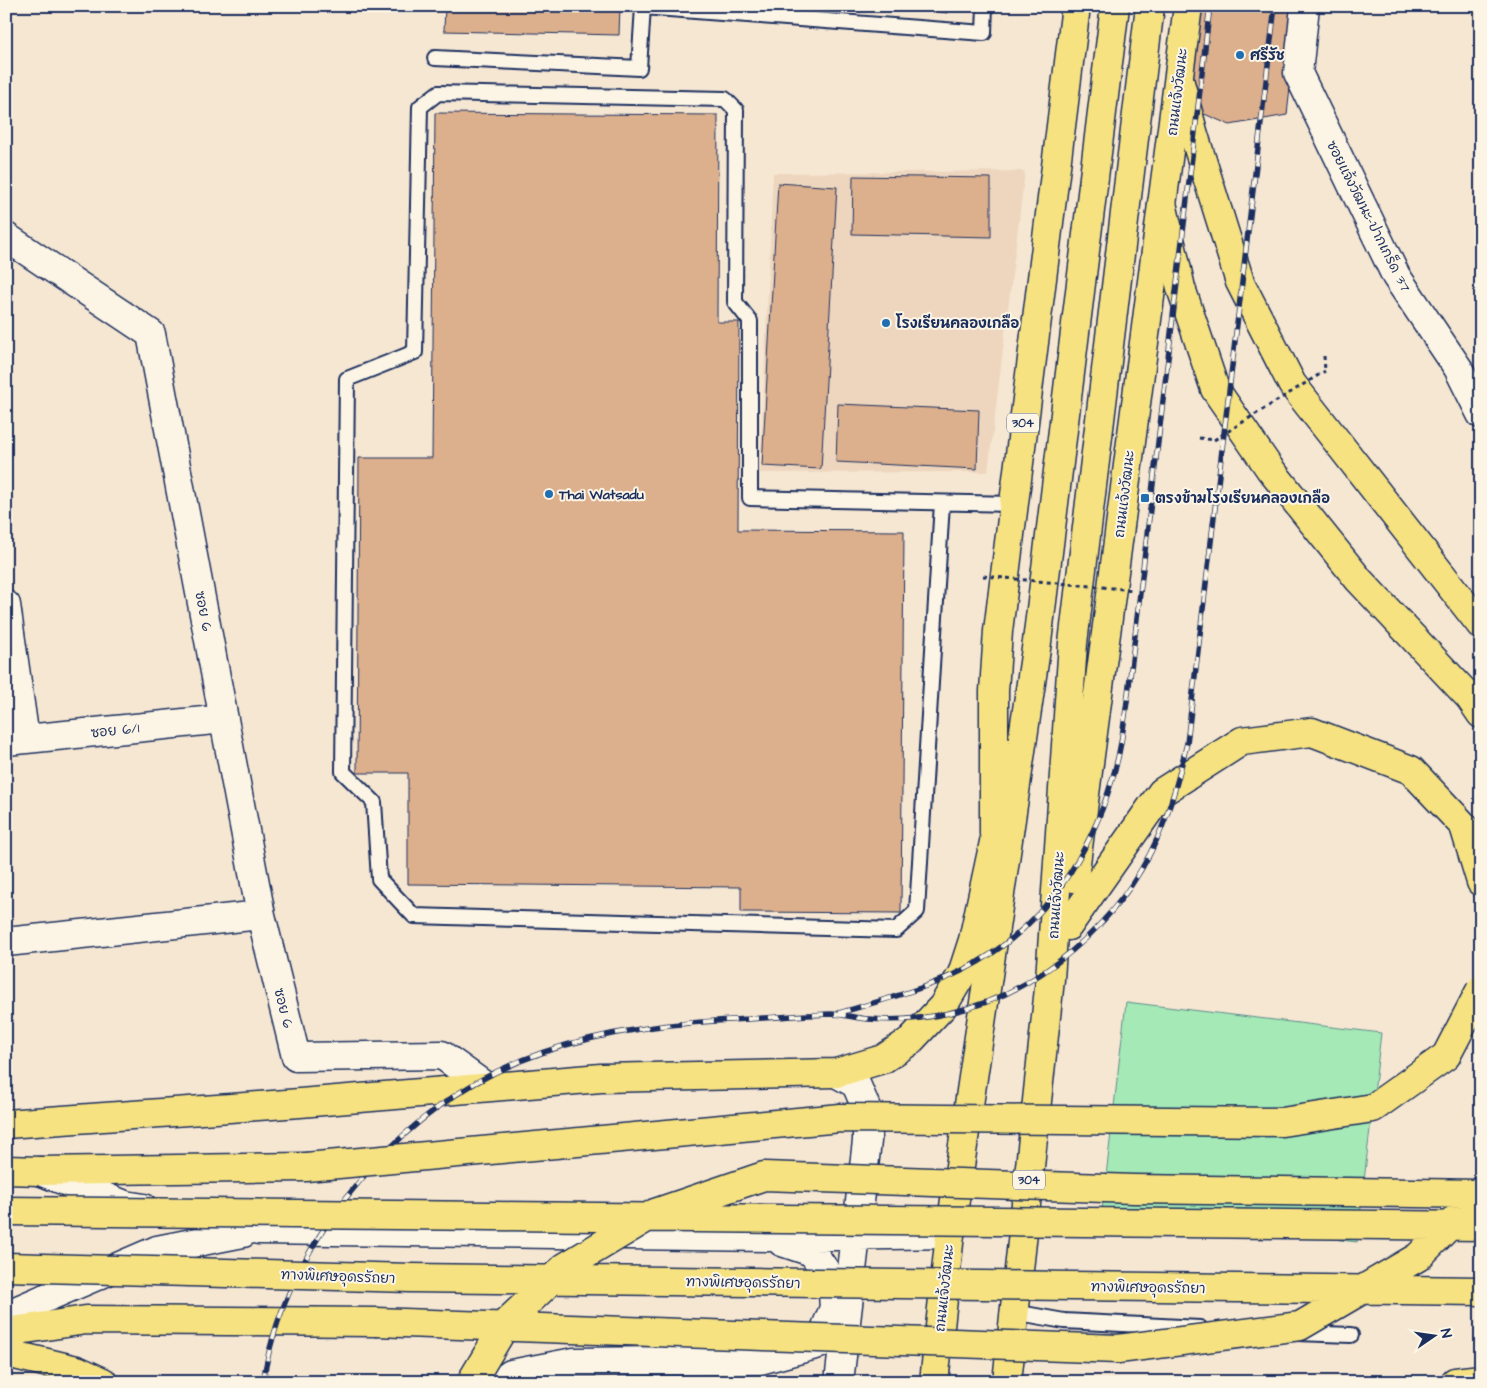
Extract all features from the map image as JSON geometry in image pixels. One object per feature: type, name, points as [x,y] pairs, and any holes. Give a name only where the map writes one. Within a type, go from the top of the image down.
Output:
[{"type":"main road","name":"ถนนแจ้งวัฒนะ","points":[[994,928],[994,692],[998,631],[1076,6]]},
{"type":"main road","name":"ถนนแจ้งวัฒนะ","points":[[934,1382],[950,1234],[1037,642],[1115,6]]},
{"type":"main road","name":"ถนนแจ้งวัฒนะ","points":[[1007,1382],[1050,978],[1073,643],[1150,6]]},
{"type":"main road","name":"ถนนแจ้งวัฒนะ","points":[[1050,978],[1068,926],[1188,6]]},
{"type":"main road","points":[[1179,79],[1194,135],[1240,282],[1292,384],[1481,625]]},
{"type":"main road","points":[[1162,203],[1181,288],[1215,389],[1270,469],[1359,580],[1470,698],[1481,714]]},
{"type":"main road","points":[[1068,926],[1162,792],[1242,741],[1312,732],[1411,770],[1464,826],[1481,882]]},
{"type":"main road","points":[[6,1124],[300,1103],[484,1086],[601,1078],[836,1073],[883,1059],[910,1041],[943,1006],[962,974],[974,940],[994,842]]},
{"type":"main road","points":[[6,1170],[306,1166],[841,1118],[1282,1122],[1373,1108],[1446,1056],[1481,988]]},
{"type":"main road","points":[[471,1382],[507,1322],[565,1267],[656,1212],[764,1176],[1134,1189],[1481,1194]]},
{"type":"main road","points":[[6,1332],[86,1320],[376,1322],[1118,1349],[1300,1326],[1418,1257],[1481,1194]]},
{"type":"main road","points":[[6,1211],[1481,1226]]},
{"type":"main road","name":"ทางพิเศษอุดรรัถยา","points":[[6,1267],[410,1278],[1481,1292]]},
{"type":"main road","points":[[6,1353],[77,1370],[103,1382]]},
{"type":"main road","points":[[1455,1382],[1481,1378]]},
{"type":"street","name":"ซอยแจ้งวัฒนะ-ปากเกร็ด 37","points":[[1306,6],[1298,73],[1396,276],[1469,367],[1481,414]]},
{"type":"street","name":"ซอย 6","points":[[6,237],[151,334],[261,915],[296,1057],[442,1055],[484,1086]]},
{"type":"street","points":[[6,605],[16,740]]},
{"type":"street","name":"ซอย 6/1","points":[[16,740],[224,719]]},
{"type":"street","points":[[6,942],[261,915]]},
{"type":"street","points":[[836,1073],[856,1084],[867,1110],[867,1141],[839,1382]]},
{"type":"street","points":[[40,1171],[125,1205],[259,1230],[767,1238],[853,1249],[950,1234]]},
{"type":"street","points":[[6,1315],[156,1250],[259,1230]]},
{"type":"street","points":[[500,1382],[511,1374],[574,1362],[760,1360],[819,1344],[834,1308],[832,1280],[818,1244]]},
{"type":"street","points":[[827,1382],[842,1354]]},
{"type":"lane","points":[[435,58],[639,68],[643,7],[984,33],[985,6]]},
{"type":"lane","points":[[942,503],[918,911],[896,930],[414,916],[379,879],[374,802],[343,772],[347,379],[415,352],[420,106],[438,93],[725,99],[736,110],[735,302],[750,321],[750,498],[1013,504]]},
{"type":"lane","points":[[1014,1312],[1064,1321],[1351,1335]]},
{"type":"path","points":[[1199,438],[1214,440],[1325,371],[1324,356]]},
{"type":"path","points":[[983,576],[1134,590]]},
{"type":"shaded area","name":"โรงเรียนคลองเกลือ","points":[[1025,171],[988,472],[760,473],[773,173]]},
{"type":"green space","points":[[1126,1002],[1381,1033],[1357,1242],[1102,1211]]},
{"type":"building","points":[[445,6],[620,6],[619,35],[444,31]]},
{"type":"building","points":[[898,6],[948,6],[947,13]]},
{"type":"building","name":"ศรีรัช","points":[[1193,6],[1299,6],[1287,115],[1230,125],[1181,104]]},
{"type":"building","name":"Thai Watsadu","points":[[435,113],[718,115],[717,322],[739,322],[738,530],[904,531],[901,913],[741,912],[741,887],[408,884],[408,773],[357,773],[359,458],[432,458]]},
{"type":"building","points":[[853,176],[991,178],[991,237],[852,234]]},
{"type":"building","points":[[778,183],[837,187],[821,469],[762,466]]},
{"type":"building","points":[[838,404],[979,410],[977,469],[836,462]]},
{"type":"railway","points":[[839,1013],[910,992],[945,979],[978,962],[1002,946],[1025,928],[1062,884],[1078,860],[1103,807],[1118,759],[1128,694],[1210,6]]},
{"type":"railway","points":[[263,1382],[269,1352],[289,1294],[317,1240],[352,1190],[372,1167],[412,1128],[454,1096],[498,1071],[544,1052],[591,1038],[642,1029],[694,1023],[811,1015],[836,1014],[888,1020],[919,1018],[949,1013],[982,1003],[1014,989],[1045,971],[1073,950],[1099,926],[1122,899],[1141,870],[1157,839],[1174,792],[1187,743],[1275,6]]},
{"type":"place","name":"ศรีรัช","points":[[1240,55]]},
{"type":"place","name":"โรงเรียนคลองเกลือ","points":[[886,323]]},
{"type":"place","name":"Thai Watsadu","points":[[549,494]]},
{"type":"place","name":"ตรงข้ามโรงเรียนคลองเกลือ","points":[[1145,498]]}]
